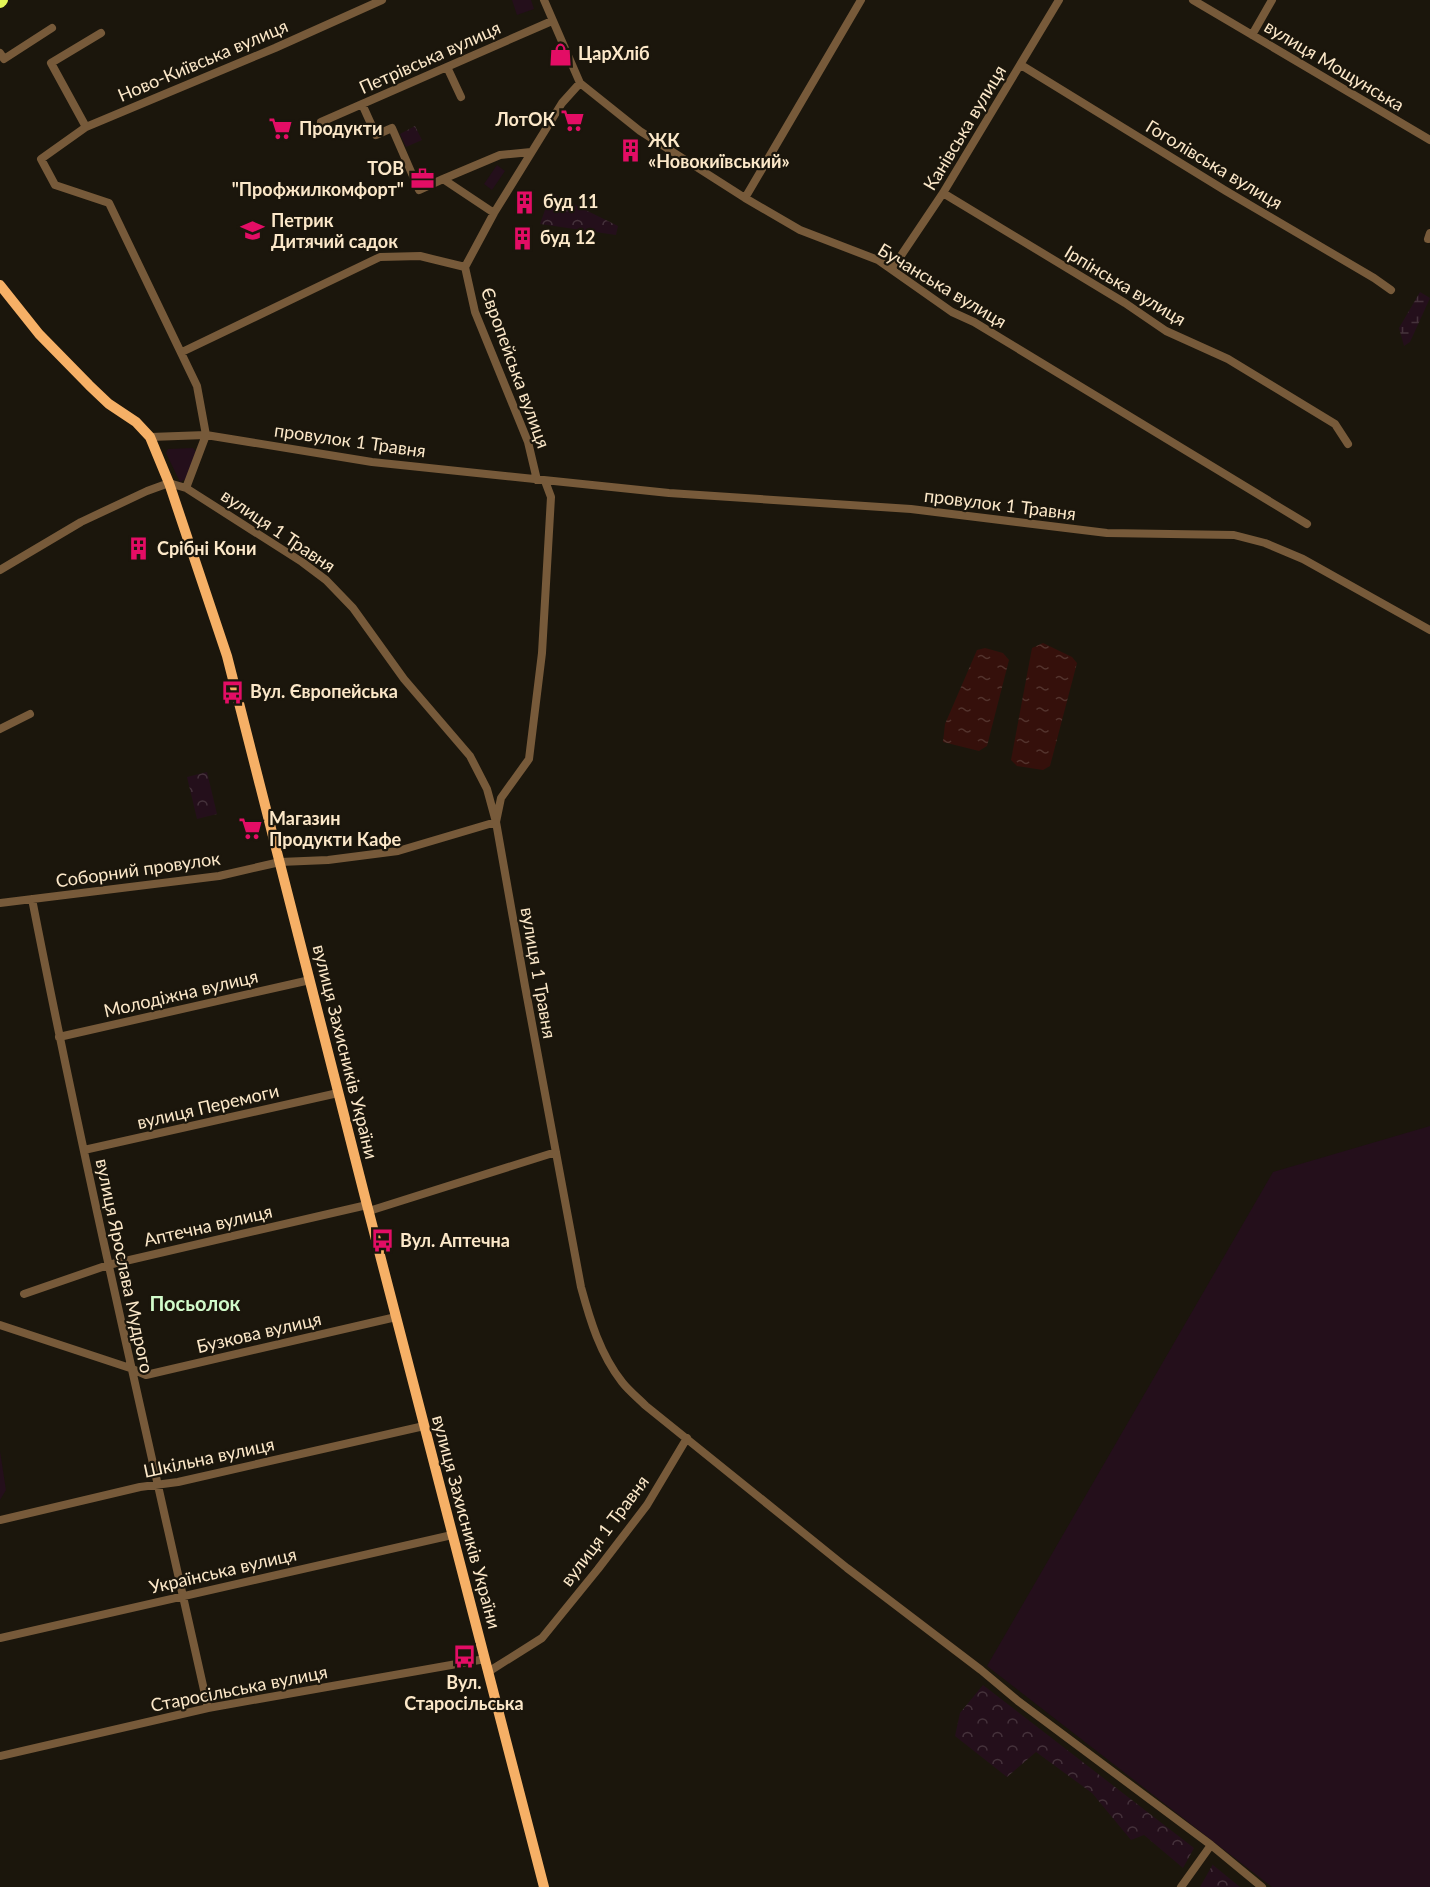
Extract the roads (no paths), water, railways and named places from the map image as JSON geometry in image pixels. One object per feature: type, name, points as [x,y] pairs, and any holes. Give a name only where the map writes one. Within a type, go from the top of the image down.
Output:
[{"type":"street","name":"Ново-Київська вулиця","points":[[182,352],[109,203],[55,186],[41,159],[86,127],[382,0]]},
{"type":"street","name":"Бучанська вулиця","points":[[544,0],[580,83],[640,131],[800,230],[878,261],[892,269],[952,312],[974,322],[1307,524]]},
{"type":"street","points":[[745,198],[861,0]]},
{"type":"street","name":"Канівська вулиця","points":[[892,269],[944,193],[1059,0]]},
{"type":"street","name":"вулиця Мощунська","points":[[1193,0],[1430,140]]},
{"type":"street","points":[[1252,35],[1272,0]]},
{"type":"street","name":"Петрівська вулиця","points":[[321,122],[552,21]]},
{"type":"street","points":[[0,53],[4,59],[52,28]]},
{"type":"street","points":[[86,127],[51,63],[100,33]]},
{"type":"street","name":"Гоголівська вулиця","points":[[1021,65],[1391,290]]},
{"type":"street","points":[[447,67],[461,97]]},
{"type":"street","points":[[186,488],[206,435],[197,386],[182,352],[380,257],[420,256],[465,267],[531,152],[562,103],[580,83]]},
{"type":"street","points":[[362,104],[376,135],[392,128],[419,190],[500,155],[531,152]]},
{"type":"street","points":[[443,179],[494,213]]},
{"type":"street","name":"Ірпінська вулиця","points":[[944,193],[1125,303],[1166,331],[1228,359],[1335,424],[1348,444]]},
{"type":"street","name":"Європейська вулиця","points":[[465,267],[475,312],[528,442],[541,481]]},
{"type":"street","name":"вулиця Захисників України","points":[[2,292],[89,385],[109,404],[136,422],[150,437],[169,483],[227,656],[484,1659]]},
{"type":"street","name":"провулок 1 Травня","points":[[150,437],[206,435],[372,462],[541,481],[669,493],[911,509],[1107,533],[1234,535],[1265,543],[1303,559],[1430,630]]},
{"type":"street","points":[[496,822],[501,798],[529,759],[542,653],[551,497],[541,481]]},
{"type":"street","points":[[0,570],[81,522],[169,483]]},
{"type":"street","name":"вулиця 1 Травня","points":[[169,483],[186,488],[302,562],[326,580],[353,609],[404,679],[470,756],[487,789],[496,822],[581,1287],[591,1321],[602,1350],[622,1382],[646,1406],[687,1438],[647,1505],[542,1638],[488,1672]]},
{"type":"street","points":[[0,729],[30,714]]},
{"type":"street","name":"Соборний провулок","points":[[0,903],[219,876],[280,862],[328,860],[398,850],[496,822]]},
{"type":"street","name":"вулиця Ярослава Мудрого","points":[[32,899],[130,1368],[208,1708]]},
{"type":"street","name":"Молодіжна вулиця","points":[[59,1037],[310,980]]},
{"type":"street","name":"вулиця Перемоги","points":[[84,1150],[338,1093]]},
{"type":"street","name":"Аптечна вулиця","points":[[24,1294],[108,1264],[368,1208],[556,1152]]},
{"type":"street","name":"Бузкова вулиця","points":[[0,1326],[146,1375],[396,1317]]},
{"type":"street","name":"Шкільна вулиця","points":[[0,1520],[424,1426]]},
{"type":"street","points":[[687,1438],[1018,1701],[1211,1845],[1262,1887]]},
{"type":"street","name":"Українська вулиця","points":[[0,1638],[452,1535]]},
{"type":"street","points":[[484,1659],[544,1887]]},
{"type":"street","name":"Старосільська вулиця","points":[[0,1756],[208,1708],[484,1659]]},
{"type":"street","points":[[1181,1887],[1211,1845]]},
{"type":"water","points":[[1043,643],[1072,657],[1077,663],[1050,766],[1043,770],[1017,766],[1011,760],[1032,648]]},
{"type":"water","points":[[985,648],[1003,653],[1009,660],[987,746],[979,751],[943,742],[945,724],[977,650]]},
{"type":"place","name":"ЦарХліб","points":[[560,54]]},
{"type":"place","name":"ЛотОК","points":[[573,120]]},
{"type":"place","name":"Продукти","points":[[281,129]]},
{"type":"place","name":"ЖК «Новокиївський»","points":[[630,151]]},
{"type":"place","name":"ТОВ \"Профжилкомфорт\"","points":[[422,179]]},
{"type":"place","name":"буд 11","points":[[525,202]]},
{"type":"place","name":"Петрик Дитячий садок","points":[[253,231]]},
{"type":"place","name":"буд 12","points":[[522,238]]},
{"type":"place","name":"Срібні Кони","points":[[139,549]]},
{"type":"place","name":"Вул. Європейська","points":[[232,692]]},
{"type":"place","name":"Магазин Продукти Кафе","points":[[251,829]]},
{"type":"place","name":"Вул. Аптечна","points":[[382,1241]]},
{"type":"place","name":"Вул. Старосільська","points":[[464,1657]]},
{"type":"district","name":"Посьолок","points":[[195,1304]]}]
